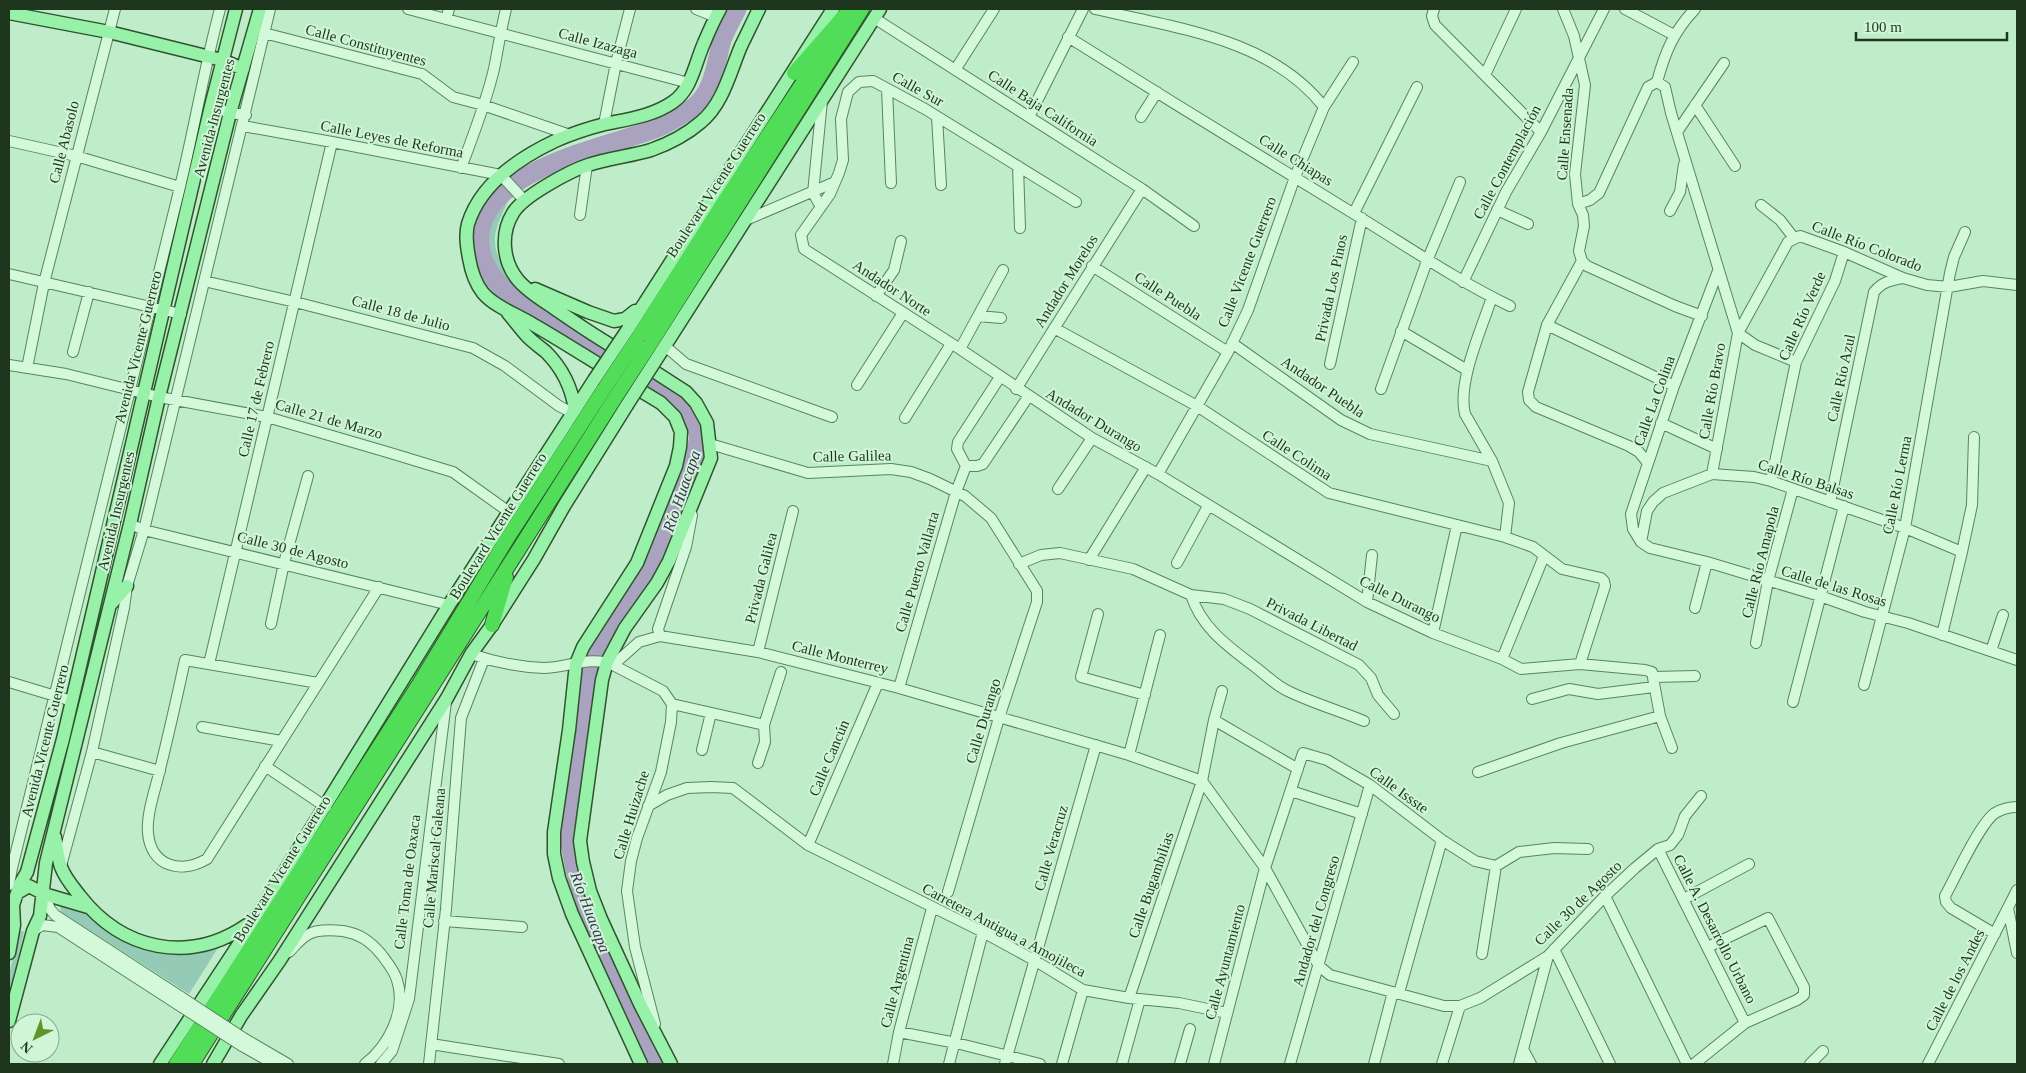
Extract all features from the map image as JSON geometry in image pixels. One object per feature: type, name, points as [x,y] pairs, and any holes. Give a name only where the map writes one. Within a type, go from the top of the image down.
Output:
[{"type":"highway","points":[[794,73],[851,9]]},
{"type":"highway","name":"Boulevard Vicente Guerrero","points":[[192,1064],[511,560],[610,393],[633,333],[722,205],[851,9]]},
{"type":"highway","name":"Boulevard Vicente Guerrero","points":[[176,1064],[414,692],[507,539],[610,393],[659,348],[862,9]]},
{"type":"highway","points":[[492,625],[511,560]]},
{"type":"main road","name":"Avenida Vicente Guerrero","points":[[9,953],[14,925],[12,897],[27,872],[35,846],[72,701],[211,106],[236,9]]},
{"type":"main road","name":"Avenida Insurgentes","points":[[9,1021],[33,931],[40,916],[46,863],[55,833],[130,524],[159,397],[230,113],[260,9]]},
{"type":"main road","points":[[671,1064],[666,1051],[640,1004],[601,919],[590,891],[580,841],[602,680],[625,628],[657,583],[669,561],[694,503],[711,458],[707,424],[696,403],[686,392],[668,379],[597,338],[526,287],[509,267],[504,251],[505,239],[512,213],[524,200],[538,190],[587,165],[652,150],[678,138],[701,122],[714,108],[722,94],[759,9]]},
{"type":"main road","name":"Boulevard Vicente Guerrero","points":[[633,333],[654,287],[794,73],[833,9]]},
{"type":"main road","points":[[640,1064],[572,914],[559,878],[554,854],[554,832],[578,664],[583,647],[637,563],[676,466],[681,432],[675,418],[661,403],[548,333],[503,308],[484,294],[476,282],[466,243],[467,226],[476,204],[490,186],[536,151],[570,135],[604,124],[656,112],[674,102],[689,83],[713,12]]},
{"type":"main road","points":[[9,13],[109,32],[207,58],[222,60],[243,69]]},
{"type":"main road","name":"Boulevard Vicente Guerrero","points":[[659,348],[746,220],[877,13]]},
{"type":"main road","points":[[526,287],[614,321],[625,319],[634,313],[654,287]]},
{"type":"main road","points":[[503,308],[558,368],[569,386],[575,410]]},
{"type":"main road","name":"Boulevard Vicente Guerrero","points":[[160,1064],[254,921],[449,605],[575,410],[610,393]]},
{"type":"main road","name":"Boulevard Vicente Guerrero","points":[[213,1064],[447,698],[471,654],[534,559],[564,506],[610,393]]},
{"type":"main road","points":[[110,606],[127,586]]},
{"type":"main road","points":[[77,675],[92,680]]},
{"type":"main road","points":[[55,833],[61,867],[68,881],[88,907],[110,926],[134,940],[159,946],[186,948],[215,942],[236,933],[254,921]]},
{"type":"main road","points":[[12,897],[29,886],[44,894],[88,907]]},
{"type":"street","name":"Calle Abasolo","points":[[27,368],[44,283],[115,9]]},
{"type":"street","points":[[12,897],[12,868],[82,592],[180,188],[207,58],[220,9]]},
{"type":"street","points":[[61,867],[92,752],[124,608],[127,586],[144,530],[246,115],[270,9]]},
{"type":"street","name":"Calle Izazaga","points":[[408,9],[689,83]]},
{"type":"street","points":[[446,19],[449,9]]},
{"type":"street","points":[[461,168],[494,69],[506,9]]},
{"type":"street","points":[[604,124],[616,63],[630,9]]},
{"type":"street","points":[[696,9],[713,12]]},
{"type":"street","points":[[956,70],[994,9]]},
{"type":"street","points":[[1029,117],[1083,9]]},
{"type":"street","points":[[1095,9],[1214,37],[1248,49],[1286,71],[1311,90],[1324,107]]},
{"type":"street","points":[[1485,76],[1516,9]]},
{"type":"street","name":"Calle Ensenada","points":[[1563,9],[1574,36],[1585,85],[1576,174],[1578,204],[1583,215],[1584,226],[1579,251],[1582,261]]},
{"type":"street","name":"Calle Contemplación","points":[[1463,282],[1506,192],[1541,132],[1604,9]]},
{"type":"street","points":[[1625,9],[1674,35]]},
{"type":"street","points":[[1578,204],[1590,200],[1598,193],[1648,88],[1657,82],[1674,35],[1695,9]]},
{"type":"street","points":[[1433,12],[1435,25],[1541,132]]},
{"type":"street","name":"Calle Baja California","points":[[877,13],[956,70],[1142,189],[1194,226]]},
{"type":"street","name":"Calle Constituyentes","points":[[264,33],[422,74],[453,97],[483,105],[570,135]]},
{"type":"street","name":"Calle Chiapas","points":[[1068,37],[1358,216],[1427,261],[1510,306]]},
{"type":"street","name":"Calle Vicente Guerrero","points":[[1158,474],[1230,348],[1248,310],[1295,177],[1324,107],[1353,62]]},
{"type":"street","points":[[1676,132],[1724,63]]},
{"type":"street","name":"Calle Sur","points":[[821,207],[835,182],[843,160],[841,119],[848,92],[859,82],[874,81],[1076,202]]},
{"type":"street","points":[[1657,82],[1665,87],[1676,132],[1738,333],[1754,345],[1796,362]]},
{"type":"street","name":"Privada Los Pinos","points":[[1330,364],[1358,216],[1417,87]]},
{"type":"street","points":[[887,89],[891,183]]},
{"type":"street","points":[[1141,117],[1157,92]]},
{"type":"street","points":[[821,207],[813,193],[822,99]]},
{"type":"street","points":[[1695,105],[1735,166]]},
{"type":"street","points":[[211,106],[230,113],[246,115]]},
{"type":"street","points":[[937,117],[941,185]]},
{"type":"street","name":"Calle Leyes de Reforma","points":[[243,126],[503,177]]},
{"type":"street","points":[[9,141],[76,156],[180,188]]},
{"type":"street","name":"Calle 17 de Febrero","points":[[209,664],[332,142]]},
{"type":"street","points":[[1670,210],[1680,192],[1684,158]]},
{"type":"street","points":[[580,215],[587,165]]},
{"type":"street","points":[[1018,166],[1020,228]]},
{"type":"street","points":[[503,177],[524,200]]},
{"type":"street","points":[[746,220],[835,182]]},
{"type":"street","points":[[1381,388],[1427,261],[1460,182]]},
{"type":"street","name":"Andador Morelos","points":[[1016,389],[1142,189]]},
{"type":"street","points":[[1761,205],[1780,220],[1794,238]]},
{"type":"street","name":"Andador Norte","points":[[821,207],[801,236],[804,249],[1016,389]]},
{"type":"street","points":[[1497,210],[1528,224]]},
{"type":"street","name":"Calle Río Lerma","points":[[1864,685],[1905,528],[1954,257],[1965,232]]},
{"type":"street","name":"Calle Río Colorado","points":[[1794,238],[1800,236],[1844,252],[1903,278],[1928,285],[1948,288],[1983,281],[2017,285]]},
{"type":"street","name":"Calle Río Bravo","points":[[1712,474],[1738,333],[1788,242],[1794,238]]},
{"type":"street","points":[[876,296],[894,270],[901,241]]},
{"type":"street","name":"Calle Río Verde","points":[[1771,481],[1796,362],[1835,281],[1844,252]]},
{"type":"street","points":[[1647,462],[1639,452],[1629,446],[1536,407],[1529,400],[1528,392],[1547,325],[1582,261],[1588,266],[1666,302],[1702,316]]},
{"type":"street","name":"Calle Puebla","points":[[1092,266],[1230,348]]},
{"type":"street","points":[[905,418],[978,316],[1003,270]]},
{"type":"street","name":"Calle La Colina","points":[[1641,542],[1633,529],[1631,514],[1661,422],[1718,270]]},
{"type":"street","points":[[9,274],[181,314]]},
{"type":"street","name":"Calle Río Azul","points":[[1830,502],[1874,292],[1880,285],[1903,278]]},
{"type":"street","name":"Calle 18 de Julio","points":[[204,281],[295,302],[473,348],[505,366],[559,406],[567,410],[575,410]]},
{"type":"street","points":[[73,352],[89,292]]},
{"type":"street","points":[[1492,297],[1467,370],[1464,399],[1465,414],[1492,461],[1509,503],[1505,537]]},
{"type":"street","points":[[857,385],[903,313]]},
{"type":"street","points":[[978,316],[1001,318]]},
{"type":"street","points":[[1547,325],[1674,386]]},
{"type":"street","name":"Calle Colima","points":[[1054,328],[1197,406],[1328,493],[1505,537],[1533,546],[1562,569],[1601,578],[1605,586],[1580,664]]},
{"type":"street","points":[[1402,331],[1467,370]]},
{"type":"street","points":[[659,348],[686,364],[832,417]]},
{"type":"street","name":"Andador Puebla","points":[[1230,348],[1356,428],[1370,434],[1492,461]]},
{"type":"street","name":"Calle 21 de Marzo","points":[[9,365],[66,374],[159,397],[267,417],[454,472],[509,512]]},
{"type":"street","points":[[1000,377],[958,442],[958,449],[966,466],[983,464],[1028,397]]},
{"type":"street","name":"Andador Durango","points":[[1016,389],[1092,438],[1158,474]]},
{"type":"street","points":[[1661,422],[1717,448]]},
{"type":"street","points":[[1942,635],[1972,504],[1974,437]]},
{"type":"street","points":[[1058,489],[1092,438]]},
{"type":"street","name":"Calle Galilea","points":[[710,444],[808,473],[891,469],[911,472],[965,496],[991,518],[1019,564]]},
{"type":"street","name":"Calle Puerto Vallarta","points":[[899,688],[956,492],[966,466]]},
{"type":"street","points":[[1088,560],[1146,467]]},
{"type":"street","name":"Calle Durango","points":[[1158,474],[1367,602],[1432,633],[1502,659],[1521,669],[1580,664],[1645,670],[1653,679]]},
{"type":"street","name":"Calle Río Balsas","points":[[1641,542],[1647,512],[1653,502],[1663,493],[1712,474],[1754,477],[1771,481],[1905,528],[1962,552]]},
{"type":"street","points":[[271,624],[284,563],[308,476]]},
{"type":"street","name":"Calle Río Amapola","points":[[1756,643],[1768,581],[1793,489]]},
{"type":"street","points":[[660,636],[658,629],[686,547],[694,503]]},
{"type":"street","points":[[1177,562],[1208,506]]},
{"type":"street","points":[[1793,702],[1844,506]]},
{"type":"street","name":"Privada Galilea","points":[[758,652],[793,510]]},
{"type":"street","name":"Calle 30 de Agosto","points":[[130,524],[144,530],[449,605]]},
{"type":"street","points":[[1432,633],[1457,525]]},
{"type":"street","name":"Calle de las Rosas","points":[[1641,542],[1650,548],[1707,562],[1820,596],[2017,660]]},
{"type":"street","name":"Privada Libertad","points":[[1019,564],[1040,555],[1060,554],[1133,569],[1191,595],[1224,599],[1250,609],[1359,665],[1371,678],[1378,695],[1394,714]]},
{"type":"street","points":[[1367,602],[1372,555]]},
{"type":"street","points":[[1502,659],[1544,556]]},
{"type":"street","points":[[1696,608],[1707,562]]},
{"type":"street","name":"Calle Durango","points":[[948,892],[999,718],[1038,596],[1037,591],[1019,564]]},
{"type":"street","points":[[318,683],[185,660],[154,792],[147,831],[149,841],[157,856],[167,865],[184,868],[196,866],[207,859],[380,587]]},
{"type":"street","points":[[1191,595],[1195,608],[1214,634],[1274,684],[1364,721]]},
{"type":"street","points":[[1098,614],[1081,677],[1145,695]]},
{"type":"street","points":[[1991,651],[2003,615]]},
{"type":"street","points":[[1129,755],[1160,635]]},
{"type":"street","name":"Calle Monterrey","points":[[608,663],[639,642],[660,636],[758,652],[899,688],[1129,755],[1202,781]]},
{"type":"street","points":[[471,654],[484,659],[514,665],[546,668],[608,663],[663,691],[672,704],[764,725]]},
{"type":"street","name":"Calle Mariscal Galeana","points":[[429,1064],[444,921],[461,718],[484,659]]},
{"type":"street","points":[[758,763],[764,742],[764,725],[780,672]]},
{"type":"street","points":[[1532,699],[1569,689],[1598,694],[1653,679],[1695,676]]},
{"type":"street","points":[[1653,679],[1660,716],[1672,748]]},
{"type":"street","points":[[9,682],[72,701]]},
{"type":"street","name":"Calle Cancún","points":[[808,845],[878,683]]},
{"type":"street","points":[[1222,691],[1214,720],[1202,781],[1265,868],[1319,966]]},
{"type":"street","name":"Calle Toma de Oaxaca","points":[[381,1064],[392,1051],[409,999],[430,820],[447,698]]},
{"type":"street","name":"Calle Huizache","points":[[666,1051],[654,1021],[644,984],[634,938],[627,891],[631,861],[661,772],[671,722],[672,704]]},
{"type":"street","points":[[702,750],[711,713]]},
{"type":"street","points":[[1478,772],[1561,743],[1660,716]]},
{"type":"street","points":[[1214,720],[1298,769]]},
{"type":"street","points":[[202,727],[282,741]]},
{"type":"street","name":"Calle Veracruz","points":[[1006,1061],[1096,746]]},
{"type":"street","points":[[92,752],[160,771]]},
{"type":"street","name":"Calle Issste","points":[[1265,868],[1304,753],[1313,754],[1327,760],[1370,785],[1442,840],[1475,861],[1496,866]]},
{"type":"street","points":[[265,766],[326,807]]},
{"type":"street","name":"Calle Bugambilias","points":[[1122,1064],[1134,998],[1202,781]]},
{"type":"street","name":"Andador del Congreso","points":[[1290,1064],[1370,785]]},
{"type":"street","name":"Carretera Antigua a Amojileca","points":[[648,806],[667,794],[688,788],[733,788],[808,845],[983,932],[1083,990],[1179,1003],[1227,1013]]},
{"type":"street","points":[[1291,791],[1362,814]]},
{"type":"street","name":"Calle 30 de Agosto","points":[[1319,966],[1330,975],[1444,1006],[1460,1006],[1480,998],[1551,953],[1605,896],[1658,849],[1670,845],[1678,834],[1685,816],[1701,796]]},
{"type":"street","points":[[1996,934],[1951,908],[1946,902],[1945,896],[1978,835],[1994,814],[2010,807],[2017,807]]},
{"type":"street","points":[[1374,1064],[1442,840]]},
{"type":"street","points":[[1482,954],[1496,866],[1519,852],[1554,848],[1588,849]]},
{"type":"street","name":"Calle A. Desarrollo Urbano","points":[[1658,849],[1745,1022]]},
{"type":"street","points":[[1684,899],[1749,864]]},
{"type":"street","name":"Calle Ayuntamiento","points":[[1214,1064],[1265,868]]},
{"type":"street","name":"Calle de los Andes","points":[[1928,1064],[1996,934],[2012,911],[2017,890]]},
{"type":"street","points":[[44,894],[50,909],[55,915],[179,1001]]},
{"type":"street","points":[[1605,896],[1687,1064]]},
{"type":"street","name":"Calle Argentina","points":[[892,1064],[932,908]]},
{"type":"street","points":[[2012,911],[2017,953]]},
{"type":"street","points":[[1694,1064],[1745,1022],[1797,1000],[1804,995],[1804,987],[1768,918],[1708,947]]},
{"type":"street","points":[[444,921],[522,927]]},
{"type":"street","points":[[33,931],[42,925],[58,927],[244,1042],[274,1064]]},
{"type":"street","name":"Calle Toma de Oaxaca","points":[[280,960],[309,934],[333,930],[365,937],[390,965],[398,981],[399,998],[396,1019],[389,1037],[375,1056],[365,1064]]},
{"type":"street","points":[[950,1064],[983,932]]},
{"type":"street","points":[[1519,1064],[1551,953]]},
{"type":"street","points":[[1551,953],[1610,1064]]},
{"type":"street","points":[[1062,1064],[1083,990]]},
{"type":"street","points":[[1442,1064],[1460,1006]]},
{"type":"street","points":[[1180,1064],[1190,1029]]},
{"type":"street","points":[[899,1032],[956,1043],[1006,1061],[1040,1064]]},
{"type":"street","points":[[244,1042],[288,1064]]},
{"type":"street","points":[[431,1044],[559,1064]]},
{"type":"street","points":[[1523,1049],[1531,1064]]},
{"type":"street","points":[[1810,1064],[1823,1051]]},
{"type":"green space","points":[[504,197],[508,201],[498,224],[495,237],[499,257],[503,267],[517,285],[540,306],[511,286],[493,260],[490,246],[490,231],[495,214]]},
{"type":"green space","points":[[485,201],[473,230],[474,247],[478,259],[483,270],[499,290],[526,316],[492,296],[479,279],[468,226]]},
{"type":"green space","points":[[59,902],[85,912],[111,930],[153,947],[223,940],[189,994],[61,912]]},
{"type":"green space","points":[[20,930],[24,932],[9,996],[9,974]]},
{"type":"waterway","name":"Río Huacapa","points":[[656,1064],[601,947],[589,917],[572,855],[569,823],[589,678],[596,652],[644,580],[658,555],[690,475],[699,437],[694,421],[684,405],[506,292],[486,265],[480,240],[485,216],[499,196],[521,180],[547,166],[575,155],[658,128],[695,106],[701,100],[710,84],[722,40],[737,9]]}]
